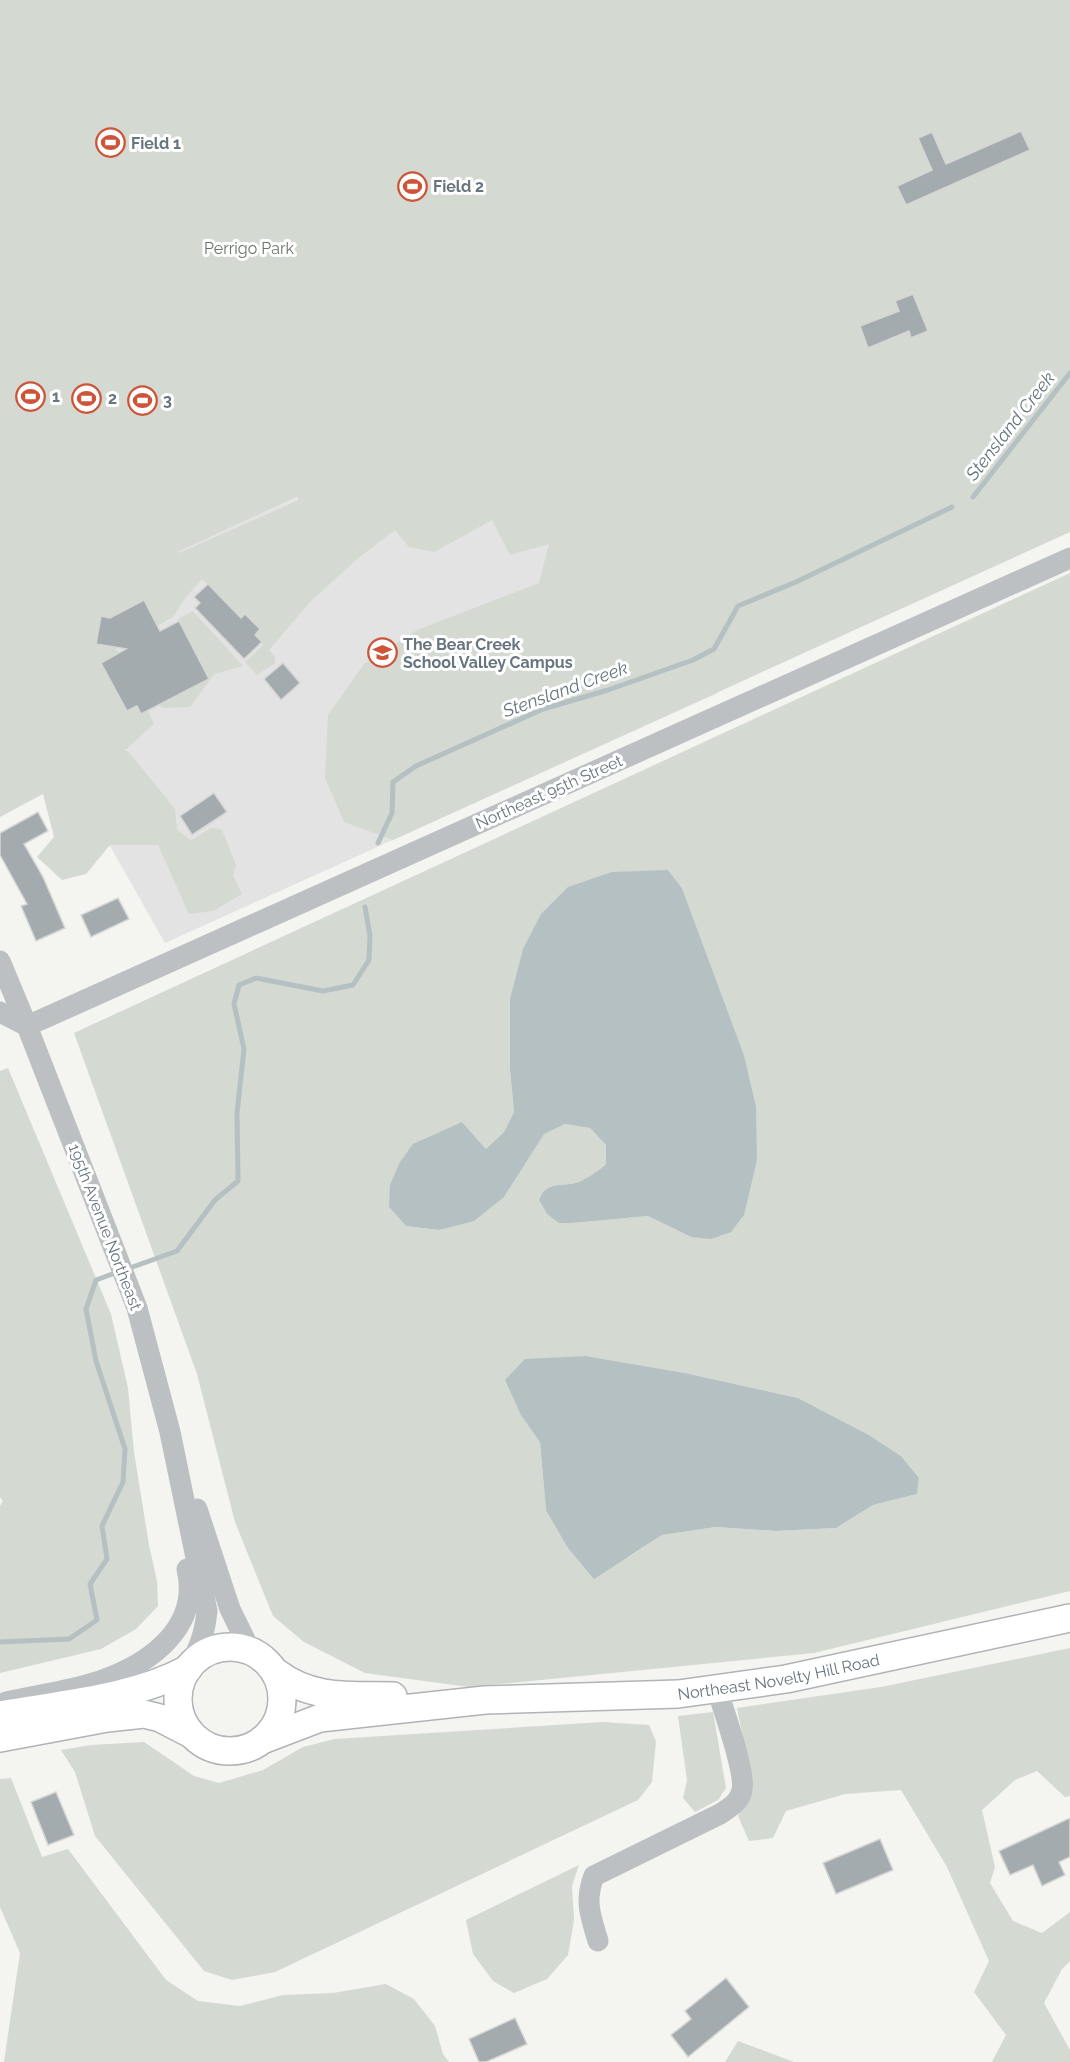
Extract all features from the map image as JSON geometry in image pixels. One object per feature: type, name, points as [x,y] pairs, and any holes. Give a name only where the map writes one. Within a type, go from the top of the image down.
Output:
[{"type":"main road","name":"Northeast Novelty Hill Road","points":[[265,1739],[320,1718],[484,1700],[672,1695],[786,1679],[1070,1618]]},
{"type":"main road","points":[[0,1715],[142,1689],[168,1680],[203,1655],[218,1648],[234,1647],[250,1650],[265,1660],[277,1674],[283,1690],[282,1708],[276,1725],[265,1739],[251,1748],[235,1751],[219,1750],[204,1744],[191,1734],[160,1718],[144,1714],[107,1718],[0,1738]]},
{"type":"main road","points":[[189,1667],[178,1692],[178,1707],[191,1734]]},
{"type":"main road","name":"Northeast Novelty Hill Road","points":[[277,1674],[290,1684],[320,1694],[455,1697],[484,1700]]},
{"type":"street","name":"Northeast 95th Street","points":[[27,1026],[1070,558]]},
{"type":"street","name":"195th Avenue Northeast","points":[[0,961],[136,1308],[171,1432]]},
{"type":"street","points":[[0,1012],[27,1026]]},
{"type":"street","points":[[171,1432],[230,1609],[250,1650]]},
{"type":"street","points":[[171,1432],[207,1611],[206,1628],[201,1645],[189,1667]]},
{"type":"street","points":[[0,1704],[78,1687],[127,1669],[155,1653],[170,1639],[180,1624],[190,1592],[171,1478],[171,1432]]},
{"type":"street","points":[[598,1941],[588,1891],[594,1876],[720,1814],[738,1801],[742,1790],[741,1772],[717,1689]]},
{"type":"shaded area","name":"The Bear Creek School Valley Campus","points":[[587,368],[718,693],[165,943],[72,779],[38,613]]},
{"type":"shaded area","points":[[668,870],[682,888],[744,1055],[756,1106],[757,1160],[744,1215],[731,1232],[711,1239],[691,1237],[648,1216],[559,1223],[547,1214],[539,1200],[542,1193],[551,1186],[581,1181],[606,1164],[606,1145],[590,1128],[565,1124],[544,1134],[504,1197],[474,1221],[439,1230],[406,1226],[389,1207],[390,1185],[400,1162],[413,1144],[462,1122],[486,1149],[504,1132],[514,1112],[510,1070],[510,999],[523,949],[541,914],[568,887],[612,872]]},
{"type":"shaded area","points":[[586,1356],[685,1373],[798,1398],[869,1435],[901,1456],[919,1478],[917,1494],[873,1505],[836,1528],[776,1531],[716,1527],[662,1535],[594,1579],[568,1548],[546,1510],[540,1442],[521,1415],[505,1380],[525,1359]]},
{"type":"green space","name":"Perrigo Park","points":[[0,0],[1070,0],[1070,532],[393,840],[344,822],[325,778],[328,715],[364,664],[417,630],[539,583],[549,544],[510,555],[492,520],[434,552],[409,547],[395,530],[357,559],[310,602],[269,650],[275,657],[275,663],[257,675],[245,662],[263,645],[255,635],[260,629],[246,614],[241,618],[202,579],[173,617],[157,626],[144,600],[118,614],[121,620],[101,616],[96,644],[115,647],[119,653],[101,663],[127,711],[137,706],[148,711],[154,724],[124,751],[128,751],[175,809],[177,830],[191,840],[211,828],[222,830],[236,865],[233,875],[242,894],[213,911],[189,914],[158,845],[110,845],[86,874],[62,880],[37,857],[54,837],[43,794],[0,817]],"holes":[[[297,497],[299,500],[179,553],[177,552]]]},
{"type":"green space","points":[[1070,573],[1070,1591],[814,1653],[469,1687],[365,1673],[304,1642],[273,1616],[235,1522],[197,1374],[74,1033]],"holes":[[[668,870],[682,888],[744,1055],[756,1106],[691,1237],[648,1216],[573,1223],[547,1214],[539,1200],[542,1193],[551,1186],[584,1180],[606,1164],[606,1145],[590,1128],[565,1124],[544,1133],[504,1197],[439,1230],[406,1226],[389,1207],[462,1122],[486,1149],[504,1132],[514,1112],[510,1070],[510,999]],[[586,1356],[685,1373],[798,1398],[869,1435],[901,1456],[919,1478],[917,1494],[873,1505],[836,1528],[776,1531],[716,1527],[662,1535],[627,1558],[546,1510],[540,1442]]]},
{"type":"green space","points":[[193,611],[243,666],[214,674],[190,707],[162,708],[145,676],[204,670],[178,619]]},
{"type":"green space","points":[[8,1068],[111,1314],[128,1388],[134,1452],[157,1581],[158,1606],[136,1629],[101,1649],[0,1673],[0,1506],[3,1501],[0,1497],[0,1071]]},
{"type":"green space","points":[[1070,1648],[1070,1796],[1065,1797],[1037,1771],[1015,1780],[982,1810],[995,1867],[990,1883],[1013,1921],[1042,1933],[1070,1912],[1070,1961],[1062,1969],[1044,2003],[1070,2050],[1070,2062],[992,2062],[1006,2035],[974,1992],[989,1961],[947,1867],[901,1790],[845,1794],[786,1811],[773,1838],[749,1841],[738,1816],[753,1789],[737,1708],[881,1687]]},
{"type":"green space","points":[[713,1712],[726,1788],[718,1800],[695,1812],[683,1798],[687,1780],[678,1716]]},
{"type":"green space","points":[[603,1722],[649,1725],[656,1741],[652,1782],[638,1800],[275,1972],[232,1980],[204,1971],[95,1836],[75,1772],[61,1750],[91,1745],[144,1742],[194,1776],[219,1783],[263,1770],[303,1747],[335,1739]]},
{"type":"green space","points":[[11,1778],[42,1857],[68,1849],[166,1980],[198,2001],[240,2006],[283,1995],[333,1993],[386,1984],[414,1999],[435,2026],[443,2054],[449,2062],[4,2062],[20,1953],[0,1907],[0,1779]]},
{"type":"green space","points":[[579,1865],[572,1886],[574,1920],[568,1955],[547,1979],[514,1993],[493,1981],[473,1954],[466,1920]]},
{"type":"green space","points":[[738,2041],[794,2062],[725,2062]]},
{"type":"building","points":[[1021,131],[1030,150],[906,205],[897,186],[932,170],[918,138],[932,132],[946,164]]},
{"type":"building","points":[[913,294],[928,331],[911,338],[909,331],[868,348],[860,326],[899,311],[895,301]]},
{"type":"building","points":[[208,584],[241,618],[245,614],[260,629],[255,635],[262,642],[244,659],[195,608],[200,603],[194,597]]},
{"type":"building","points":[[144,600],[160,631],[179,621],[209,679],[141,714],[137,706],[127,711],[101,663],[126,649],[96,644],[101,616],[110,618]]},
{"type":"building","points":[[283,663],[300,683],[281,700],[264,679]]},
{"type":"building","points":[[214,793],[227,812],[192,835],[180,816]]},
{"type":"building","points":[[38,812],[48,831],[24,844],[43,877],[65,928],[36,941],[21,906],[27,904],[0,855],[0,833]]},
{"type":"building","points":[[118,898],[129,919],[91,937],[81,915]]},
{"type":"building","points":[[56,1792],[74,1835],[48,1845],[31,1802]]},
{"type":"building","points":[[1070,1818],[1070,1857],[1059,1862],[1065,1875],[1042,1886],[1033,1865],[1010,1875],[999,1851]]},
{"type":"building","points":[[880,1839],[893,1870],[836,1894],[823,1863]]},
{"type":"building","points":[[726,1978],[749,2007],[688,2057],[671,2035],[691,2019],[685,2011]]},
{"type":"building","points":[[515,2018],[527,2044],[486,2062],[479,2062],[469,2039]]},
{"type":"waterway","name":"Stensland Creek","points":[[973,497],[1070,373]]},
{"type":"waterway","name":"Stensland Creek","points":[[378,843],[392,813],[393,782],[416,766],[543,709],[608,690],[693,660],[714,649],[738,606],[796,582],[952,507]]},
{"type":"waterway","name":"Stensland Creek","points":[[127,1269],[177,1251],[215,1200],[238,1181],[237,1113],[244,1049],[234,1004],[239,985],[256,978],[323,991],[353,985],[369,960],[370,936],[365,907]]},
{"type":"waterway","name":"Stensland Creek","points":[[0,1642],[69,1639],[97,1620],[90,1584],[107,1559],[102,1526],[123,1482],[125,1449],[96,1361],[86,1309],[96,1280],[118,1272]]},
{"type":"place","name":"Field 1","points":[[110,143]]},
{"type":"place","name":"Field 2","points":[[412,186]]},
{"type":"place","name":"1","points":[[31,396]]},
{"type":"place","name":"2","points":[[87,398]]},
{"type":"place","name":"3","points":[[142,400]]},
{"type":"place","name":"The Bear Creek School Valley Campus","points":[[382,653]]}]
